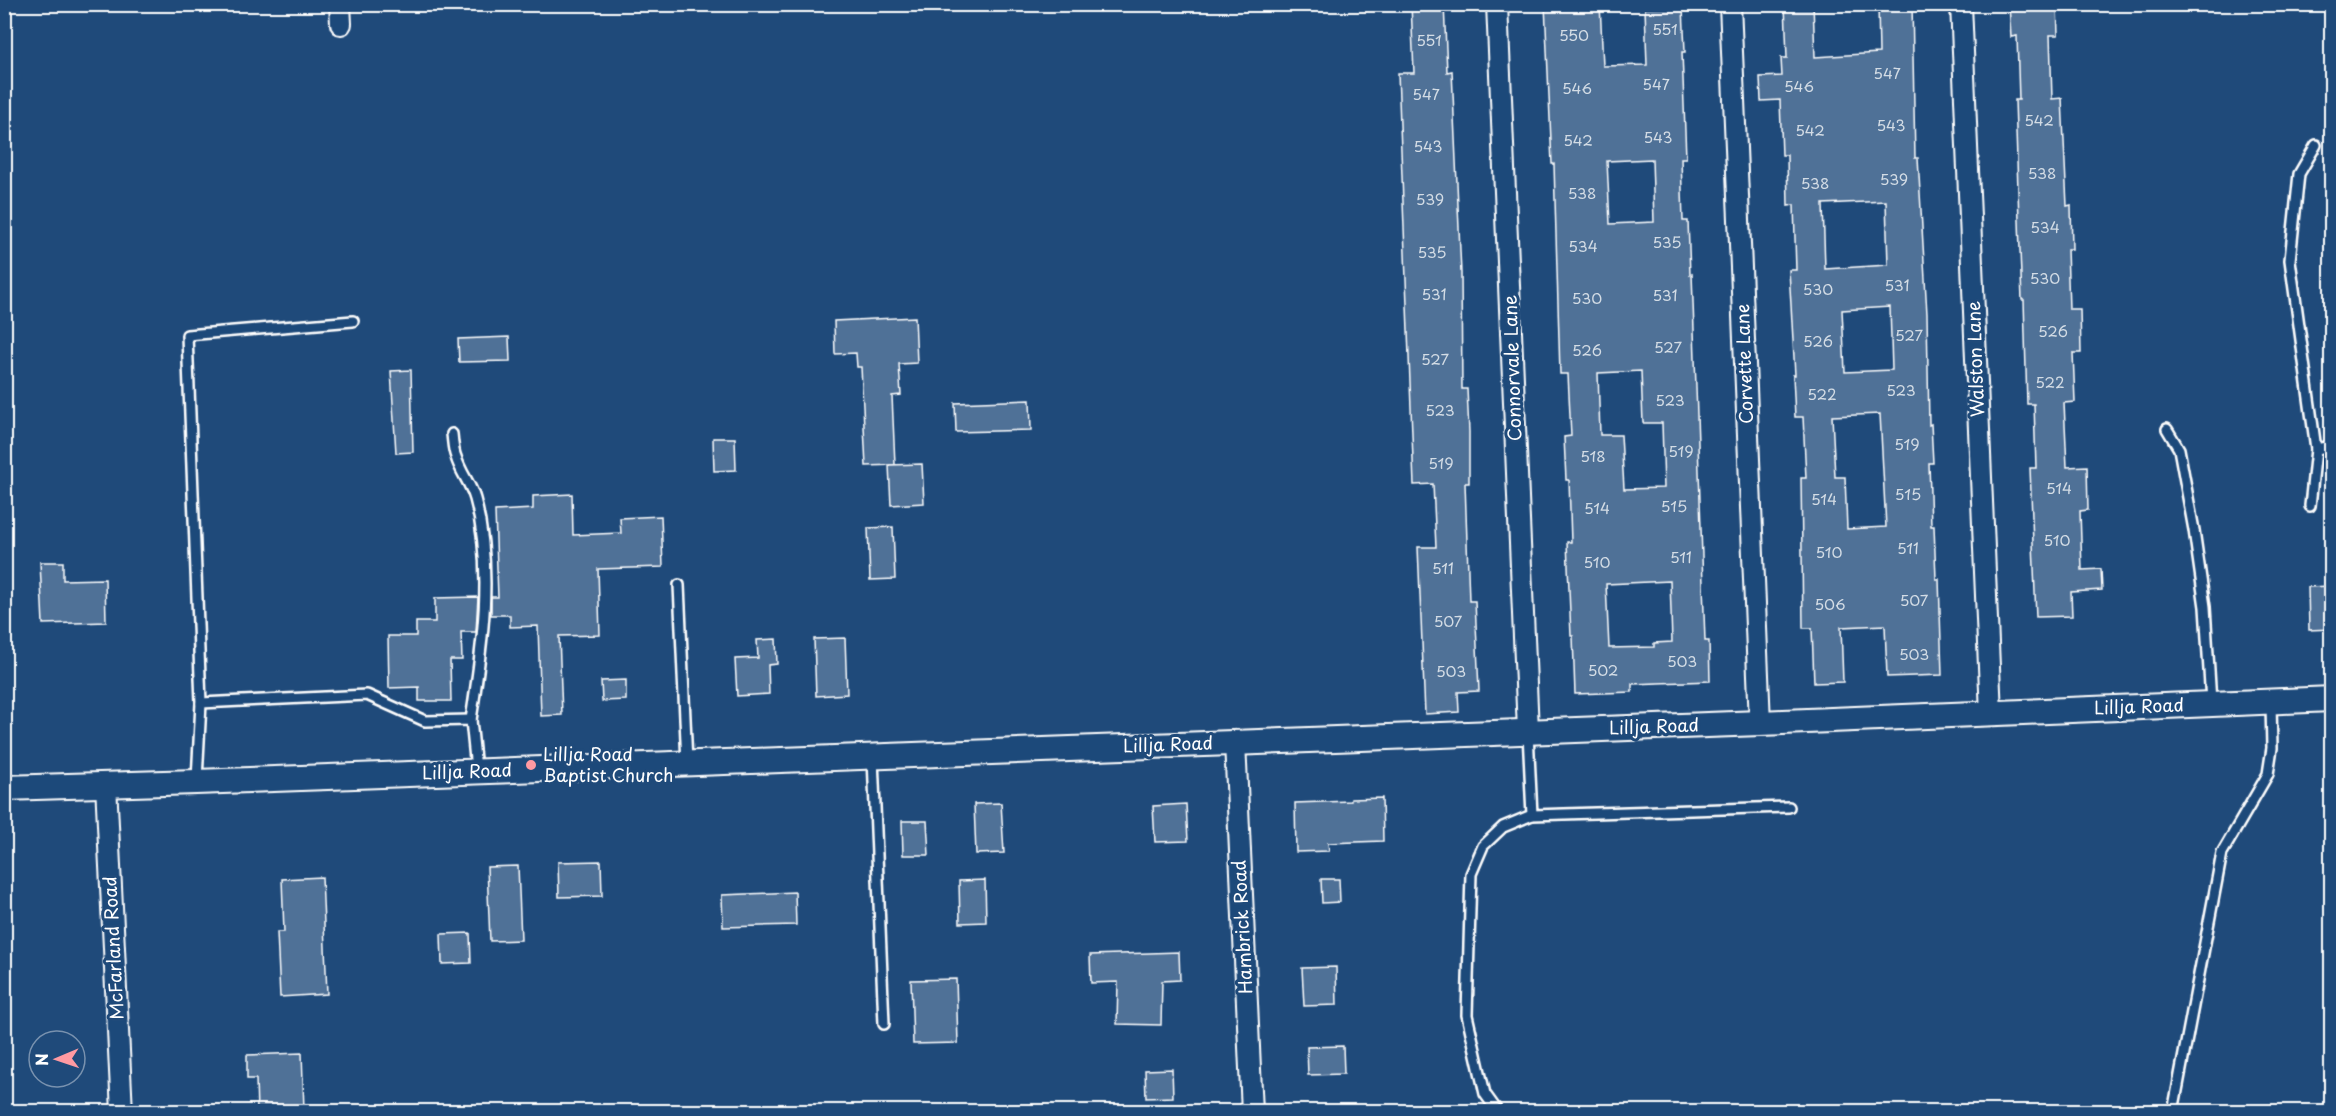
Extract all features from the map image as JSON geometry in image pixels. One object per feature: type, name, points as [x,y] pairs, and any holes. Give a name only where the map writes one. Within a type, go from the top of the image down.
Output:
[{"type":"street","points":[[340,4],[341,24]]},
{"type":"street","name":"Connorvale Lane","points":[[1497,4],[1528,731]]},
{"type":"street","name":"Corvette Lane","points":[[1730,4],[1760,723]]},
{"type":"street","name":"Walston Lane","points":[[1961,4],[1991,714]]},
{"type":"street","name":"Lillja Road","points":[[4,788],[1760,723],[2331,699]]},
{"type":"street","name":"Hambrick Road","points":[[1235,742],[1252,1112]]},
{"type":"street","name":"McFarland Road","points":[[106,784],[122,1112]]},
{"type":"lane","points":[[2310,506],[2316,449],[2290,260],[2299,174],[2316,146]]},
{"type":"lane","points":[[196,782],[201,703],[187,335],[353,321]]},
{"type":"lane","points":[[2167,429],[2179,448],[2194,530],[2205,607],[2211,704]]},
{"type":"lane","points":[[452,434],[456,458],[475,497],[482,536],[484,592],[481,654],[471,720],[476,771]]},
{"type":"lane","points":[[2316,449],[2331,446]]},
{"type":"lane","points":[[679,585],[687,763]]},
{"type":"lane","points":[[201,703],[367,695],[425,721],[471,720]]},
{"type":"lane","points":[[2173,1112],[2222,853],[2268,774],[2272,748],[2271,702]]},
{"type":"lane","points":[[1528,731],[1532,815]]},
{"type":"lane","points":[[873,756],[884,1024]]},
{"type":"lane","points":[[1498,1112],[1485,1094],[1467,1015],[1471,874],[1483,846],[1503,828],[1532,815],[1789,807]]},
{"type":"building","points":[[1411,4],[1444,4],[1447,72],[1452,71],[1461,273],[1462,389],[1467,389],[1469,432],[1469,483],[1465,483],[1469,601],[1475,601],[1479,691],[1458,692],[1459,712],[1425,714],[1418,547],[1436,547],[1433,484],[1414,485],[1398,73],[1414,73]]},
{"type":"building","points":[[1545,4],[1600,4],[1603,66],[1647,65],[1645,8],[1683,7],[1685,52],[1682,52],[1686,158],[1681,158],[1683,221],[1688,221],[1690,275],[1692,274],[1705,641],[1709,641],[1710,681],[1632,684],[1632,692],[1575,694],[1567,542],[1571,542],[1569,480],[1566,480],[1564,437],[1571,436],[1568,374],[1560,374],[1554,164],[1552,164]],"holes":[[[1652,159],[1654,222],[1610,224],[1607,161]],[[1641,371],[1643,423],[1662,423],[1664,488],[1624,489],[1621,435],[1600,435],[1598,373]],[[1670,581],[1672,642],[1654,643],[1654,647],[1609,648],[1606,584]]]},
{"type":"building","points":[[1785,4],[1813,4],[1815,57],[1879,53],[1878,4],[1912,4],[1915,158],[1918,158],[1927,314],[1929,425],[1931,424],[1933,463],[1929,463],[1931,526],[1934,526],[1936,579],[1939,579],[1942,675],[1887,677],[1885,625],[1841,627],[1843,682],[1814,683],[1812,628],[1803,628],[1801,478],[1806,478],[1803,417],[1795,417],[1789,270],[1796,270],[1794,205],[1788,206],[1787,155],[1782,155],[1780,100],[1761,101],[1760,77],[1782,76],[1781,58],[1787,58]],"holes":[[[1886,201],[1888,265],[1825,269],[1823,204]],[[1890,307],[1892,370],[1845,372],[1842,310]],[[1880,414],[1886,527],[1847,529],[1845,477],[1835,477],[1832,416]]]},
{"type":"building","points":[[2009,4],[2057,4],[2058,35],[2050,35],[2052,99],[2062,98],[2067,206],[2071,205],[2072,249],[2067,249],[2069,309],[2080,309],[2081,353],[2073,353],[2075,402],[2064,403],[2067,467],[2087,466],[2088,510],[2080,511],[2082,570],[2101,569],[2102,590],[2071,592],[2072,616],[2036,617],[2030,468],[2036,468],[2034,404],[2027,404],[2015,100],[2019,100],[2017,36],[2011,37]]},
{"type":"building","points":[[915,317],[917,363],[899,364],[901,395],[892,396],[895,465],[866,466],[861,367],[857,367],[856,353],[835,354],[834,321]]},
{"type":"building","points":[[509,337],[510,361],[459,362],[458,339]]},
{"type":"building","points":[[411,370],[413,452],[396,453],[391,371]]},
{"type":"building","points":[[1030,400],[1031,430],[956,432],[955,403]]},
{"type":"building","points":[[713,438],[735,438],[736,470],[714,471]]},
{"type":"building","points":[[922,464],[924,503],[891,505],[889,465]]},
{"type":"building","points":[[572,494],[573,535],[621,533],[620,518],[661,516],[663,567],[598,569],[600,635],[559,636],[562,715],[541,716],[538,626],[510,627],[510,615],[491,615],[491,597],[498,597],[495,511],[533,509],[533,496]]},
{"type":"building","points":[[893,527],[895,579],[870,580],[868,528]]},
{"type":"building","points":[[40,562],[63,562],[63,580],[105,579],[106,622],[43,624]]},
{"type":"building","points":[[2331,586],[2331,629],[2309,630],[2308,587]]},
{"type":"building","points":[[478,597],[476,632],[461,632],[462,660],[450,660],[451,701],[419,701],[419,687],[389,688],[388,636],[416,636],[416,622],[435,622],[435,598]]},
{"type":"building","points":[[845,638],[847,694],[816,696],[814,639]]},
{"type":"building","points":[[776,639],[777,664],[768,665],[769,694],[737,696],[735,659],[758,658],[757,640]]},
{"type":"building","points":[[626,680],[626,700],[602,701],[601,681]]},
{"type":"building","points":[[1382,798],[1383,841],[1328,843],[1329,851],[1296,852],[1295,803]]},
{"type":"building","points":[[1001,803],[1004,853],[976,854],[974,804]]},
{"type":"building","points":[[1186,804],[1188,841],[1155,842],[1153,806]]},
{"type":"building","points":[[902,821],[927,821],[929,855],[903,855]]},
{"type":"building","points":[[601,861],[602,896],[559,897],[558,862]]},
{"type":"building","points":[[518,866],[521,940],[490,941],[487,867]]},
{"type":"building","points":[[322,877],[327,994],[280,997],[277,932],[284,932],[282,879]]},
{"type":"building","points":[[1321,879],[1339,879],[1340,902],[1322,903]]},
{"type":"building","points":[[985,880],[986,922],[960,923],[959,881]]},
{"type":"building","points":[[795,892],[796,925],[723,927],[722,895]]},
{"type":"building","points":[[470,933],[471,963],[442,964],[441,934]]},
{"type":"building","points":[[1179,952],[1180,980],[1162,981],[1161,1025],[1117,1024],[1118,982],[1091,983],[1090,955]]},
{"type":"building","points":[[1336,967],[1337,1005],[1304,1006],[1302,968]]},
{"type":"building","points":[[956,979],[958,1043],[913,1044],[911,980]]},
{"type":"building","points":[[1343,1046],[1344,1074],[1308,1075],[1307,1047]]},
{"type":"building","points":[[302,1053],[304,1110],[257,1111],[256,1079],[247,1079],[247,1055]]},
{"type":"building","points":[[1172,1069],[1173,1097],[1146,1098],[1145,1070]]},
{"type":"place","name":"Lillja Road Baptist Church","points":[[531,765]]}]
